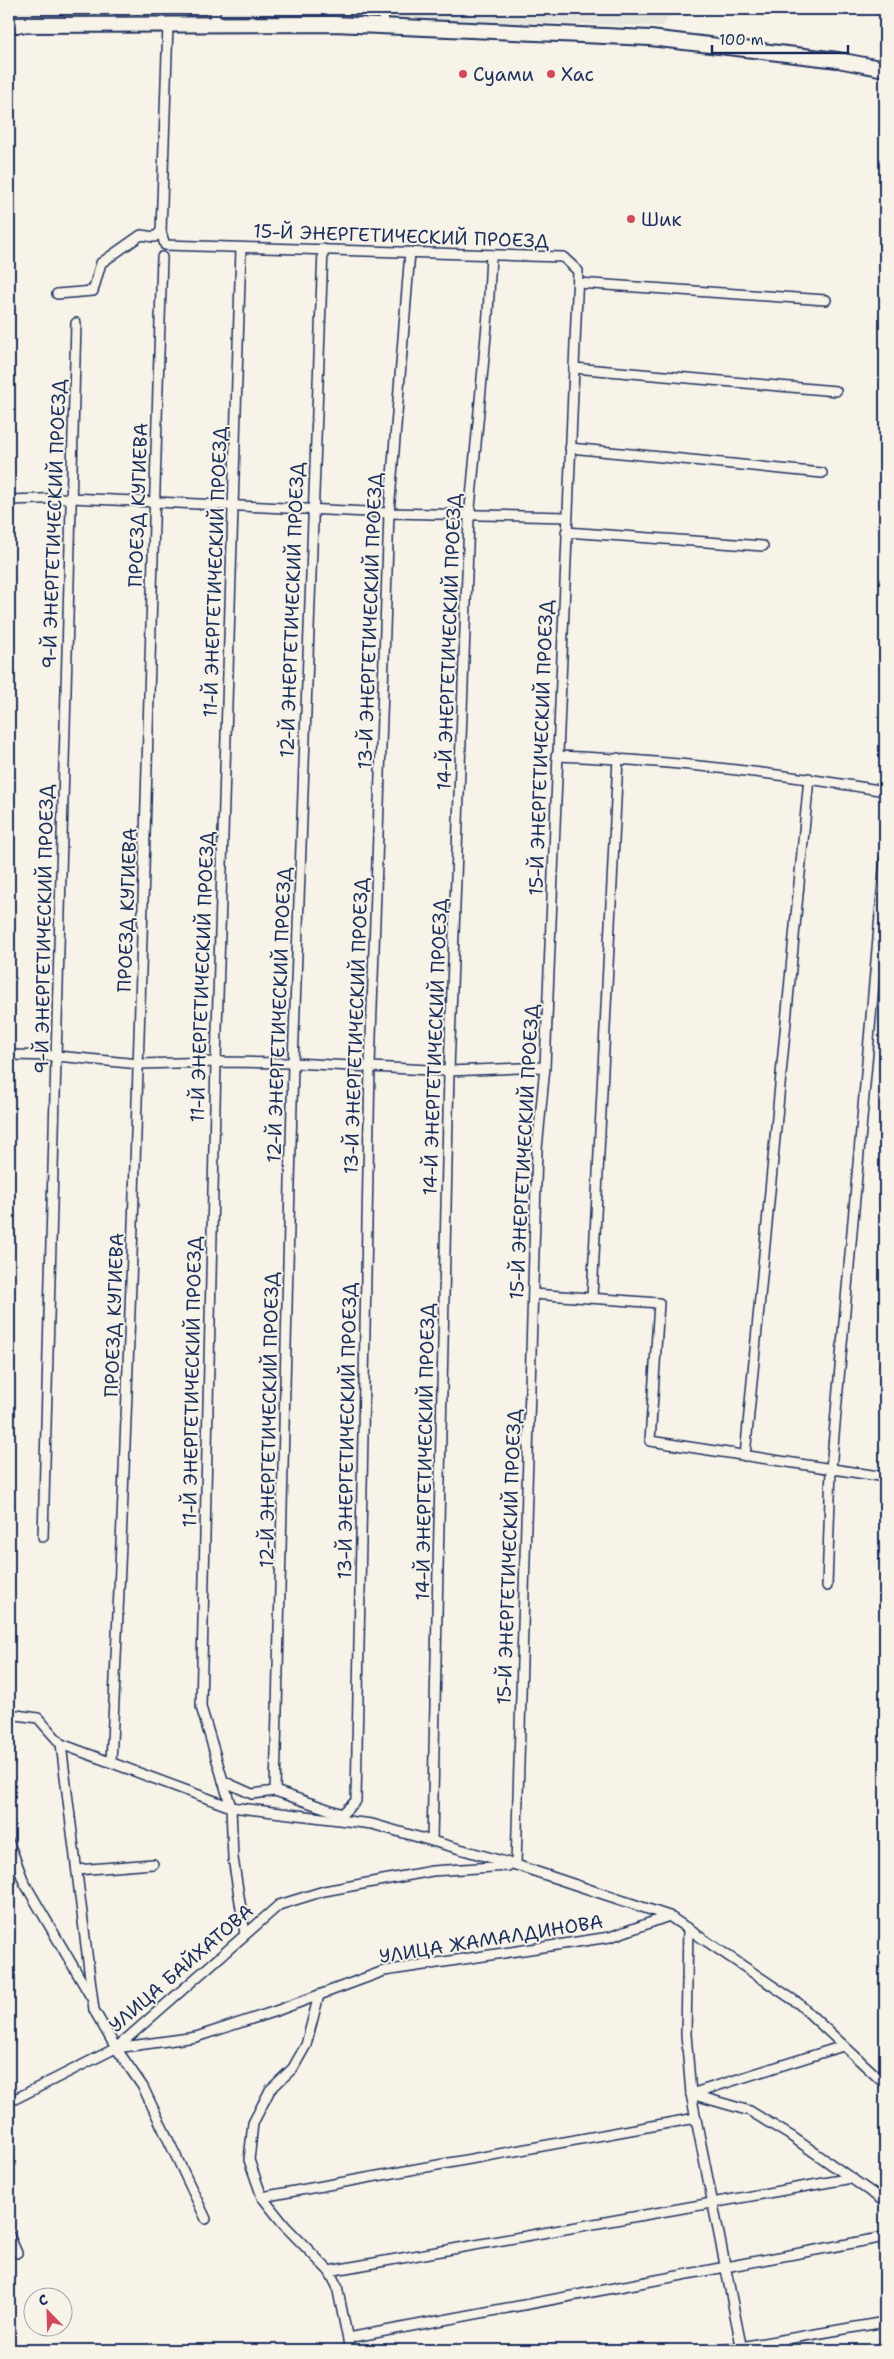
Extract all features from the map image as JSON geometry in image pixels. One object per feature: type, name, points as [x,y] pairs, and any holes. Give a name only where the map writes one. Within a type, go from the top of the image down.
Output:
[{"type":"highway","points":[[9,25],[215,24],[384,26],[650,38],[838,60],[885,70]]},
{"type":"street","points":[[215,9],[215,24]]},
{"type":"street","points":[[383,9],[384,26]]},
{"type":"street","points":[[57,294],[93,291],[101,263],[141,235],[154,237],[161,232],[168,24]]},
{"type":"street","name":"15-Й ЭНЕРГЕТИЧЕСКИЙ ПРОЕЗД","points":[[161,232],[165,246],[563,257],[578,271],[544,1067],[537,1149],[516,1865]]},
{"type":"street","name":"11-Й ЭНЕРГЕТИЧЕСКИЙ ПРОЕЗД","points":[[241,248],[216,1062],[201,1707],[231,1807],[234,1858],[244,1934]]},
{"type":"street","name":"12-Й ЭНЕРГЕТИЧЕСКИЙ ПРОЕЗД","points":[[276,1786],[293,1063],[322,250]]},
{"type":"street","name":"13-Й ЭНЕРГЕТИЧЕСКИЙ ПРОЕЗД","points":[[342,1814],[356,1801],[370,1066],[389,512],[410,252]]},
{"type":"street","name":"14-Й ЭНЕРГЕТИЧЕСКИЙ ПРОЕЗД","points":[[432,1841],[449,1071],[469,514],[488,314],[491,255]]},
{"type":"street","name":"ПРОЕЗД КУГИЕВА","points":[[111,1762],[121,1564],[139,1064],[162,257]]},
{"type":"street","points":[[578,282],[826,300]]},
{"type":"street","name":"9-Й ЭНЕРГЕТИЧЕСКИЙ ПРОЕЗД","points":[[43,1537],[76,323]]},
{"type":"street","points":[[574,368],[836,391]]},
{"type":"street","points":[[570,448],[822,474]]},
{"type":"street","points":[[9,500],[71,498],[389,512],[567,517]]},
{"type":"street","points":[[566,532],[763,546]]},
{"type":"street","points":[[556,756],[618,758],[809,778],[885,791]]},
{"type":"street","points":[[592,1298],[618,758]]},
{"type":"street","points":[[744,1456],[809,778]]},
{"type":"street","points":[[827,1586],[831,1469],[885,859]]},
{"type":"street","points":[[9,1055],[57,1056],[139,1064],[293,1063],[449,1071],[544,1067]]},
{"type":"street","points":[[533,1294],[659,1303],[650,1441],[885,1477]]},
{"type":"street","points":[[9,1714],[38,1718],[61,1744],[231,1807],[372,1824]]},
{"type":"street","name":"УЛИЦА БАЙХАТОВА","points":[[61,1744],[94,2010],[116,2048],[279,1905],[324,1891],[432,1871],[516,1865]]},
{"type":"street","points":[[223,1781],[252,1794],[276,1786],[342,1814],[372,1824],[516,1865],[669,1916],[798,2003],[885,2084]]},
{"type":"street","points":[[9,1843],[24,1882],[93,2001]]},
{"type":"street","points":[[77,1870],[153,1864]]},
{"type":"street","name":"УЛИЦА ЖАМАЛДИНОВА","points":[[116,2048],[196,2036],[384,1971],[610,1937],[669,1916]]},
{"type":"street","points":[[688,1928],[686,2034],[691,2094],[742,2349]]},
{"type":"street","points":[[319,1995],[306,2045],[293,2068],[270,2090],[253,2123],[249,2160],[262,2197],[286,2227],[329,2271],[337,2286],[350,2350]]},
{"type":"street","points":[[691,2094],[843,2046]]},
{"type":"street","points":[[9,2102],[116,2048],[143,2087],[206,2219]]},
{"type":"street","points":[[691,2094],[750,2111],[792,2136],[885,2202]]},
{"type":"street","points":[[262,2197],[696,2118]]},
{"type":"street","points":[[329,2271],[852,2178]]},
{"type":"street","points":[[9,2235],[17,2253]]},
{"type":"street","points":[[348,2338],[885,2237]]},
{"type":"street","points":[[723,2350],[742,2349],[885,2322]]},
{"type":"shaded area","points":[[9,9],[668,9],[669,17],[662,26],[196,14],[9,13]]},
{"type":"place","name":"Суами","points":[[463,74]]},
{"type":"place","name":"Хас","points":[[551,74]]},
{"type":"place","name":"Шик","points":[[631,219]]}]
